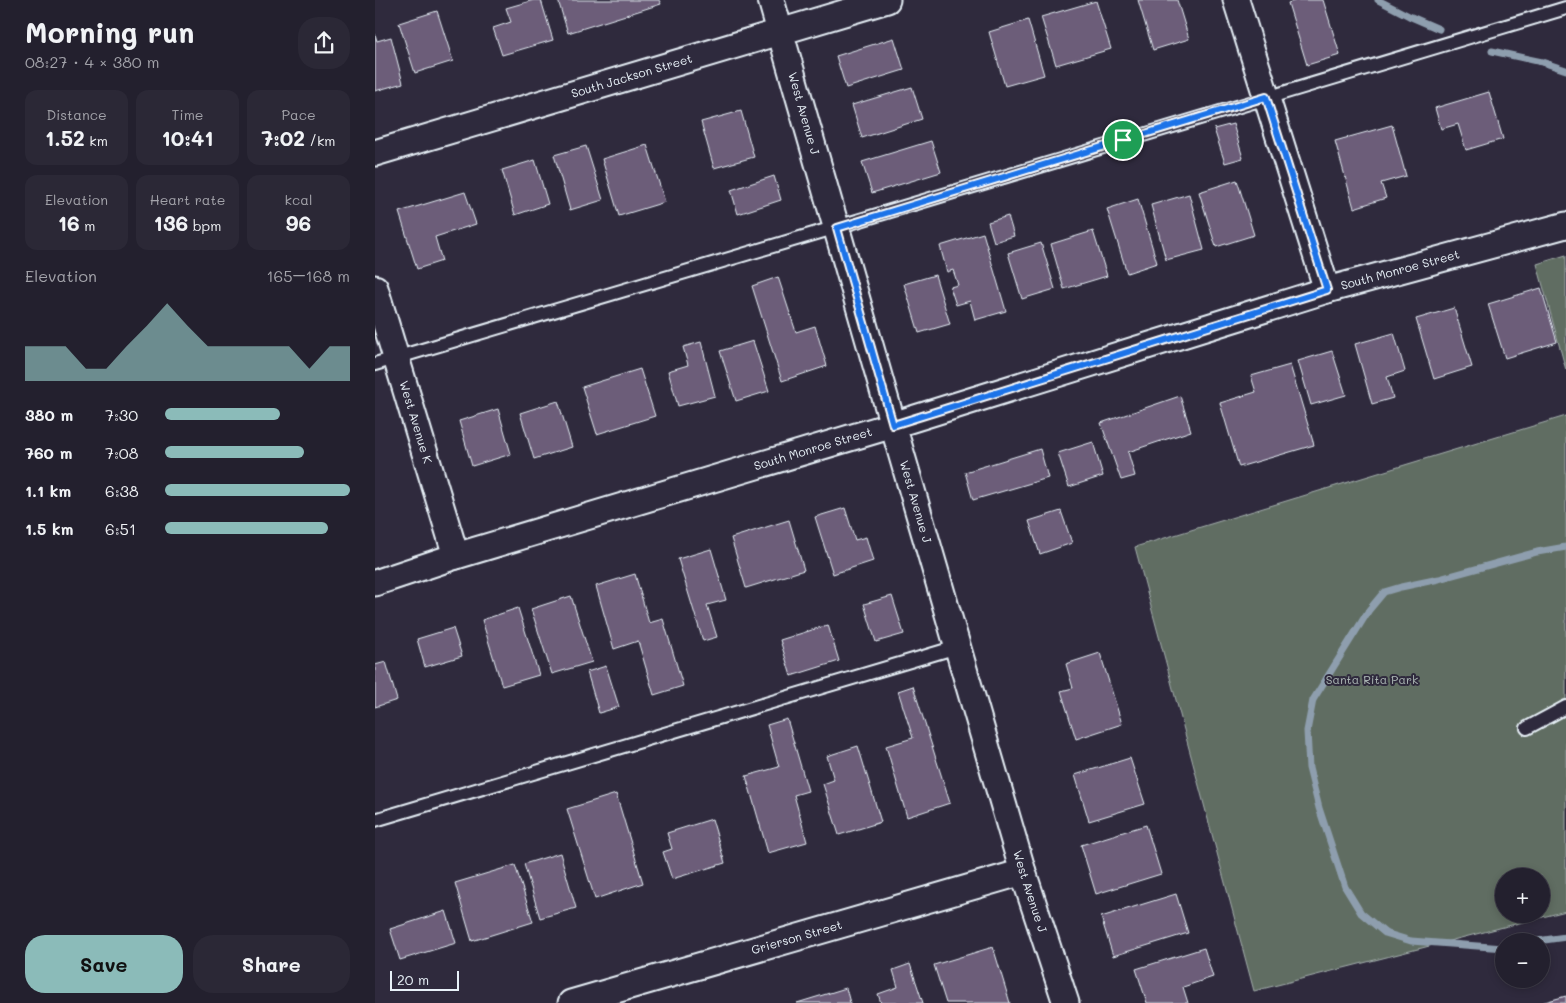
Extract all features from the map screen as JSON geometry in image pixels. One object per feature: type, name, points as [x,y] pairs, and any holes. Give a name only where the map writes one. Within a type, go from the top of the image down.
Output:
[{"type":"street","name":"West Avenue J","points":[[771,0],[1023,872],[1066,1003]]},
{"type":"street","name":"South Jackson Street","points":[[375,154],[887,0]]},
{"type":"street","points":[[1236,0],[1327,290]]},
{"type":"street","name":"South Monroe Street","points":[[375,583],[456,556],[893,425],[1327,290],[1566,225]]},
{"type":"street","name":"West Avenue K","points":[[375,288],[386,361],[456,556]]},
{"type":"street","name":"Grierson Street","points":[[571,1003],[1023,872]]},
{"type":"lane","points":[[386,361],[837,228],[1566,8]]},
{"type":"lane","points":[[375,820],[957,647]]},
{"type":"lane","points":[[1527,728],[1566,707]]},
{"type":"green space","points":[[1566,255],[1566,370],[1537,264]]},
{"type":"green space","name":"Santa Rita Park","points":[[1566,416],[1566,911],[1550,915],[1550,868],[1495,868],[1495,923],[1519,923],[1254,991],[1135,547]]},
{"type":"building","points":[[534,0],[541,0],[553,40],[502,55],[493,28],[511,22],[506,8]]},
{"type":"building","points":[[558,0],[659,0],[661,4],[568,33]]},
{"type":"building","points":[[1138,0],[1177,0],[1189,39],[1153,50]]},
{"type":"building","points":[[1297,0],[1323,0],[1340,55],[1307,65],[1288,3]]},
{"type":"building","points":[[1096,1],[1111,49],[1056,65],[1041,17]]},
{"type":"building","points":[[437,11],[453,61],[415,73],[399,23]]},
{"type":"building","points":[[1028,20],[1044,75],[1005,86],[989,32]]},
{"type":"building","points":[[375,34],[377,41],[391,37],[403,83],[375,91]]},
{"type":"building","points":[[894,38],[904,70],[846,88],[836,56]]},
{"type":"building","points":[[912,87],[922,119],[862,138],[852,105]]},
{"type":"building","points":[[1489,92],[1503,139],[1466,150],[1458,124],[1441,129],[1435,108]]},
{"type":"building","points":[[741,111],[754,157],[714,168],[701,122]]},
{"type":"building","points":[[1233,124],[1243,158],[1225,163],[1214,129]]},
{"type":"building","points":[[1392,125],[1406,176],[1381,183],[1386,198],[1354,208],[1335,141]]},
{"type":"building","points":[[931,141],[941,172],[872,193],[862,162]]},
{"type":"building","points":[[647,145],[665,202],[619,216],[602,159]]},
{"type":"building","points":[[586,146],[603,200],[570,210],[554,155]]},
{"type":"building","points":[[535,160],[548,204],[515,215],[502,170]]},
{"type":"building","points":[[774,176],[781,200],[738,214],[731,190]]},
{"type":"building","points":[[1237,180],[1254,235],[1216,247],[1199,192]]},
{"type":"building","points":[[465,192],[476,224],[435,237],[442,261],[417,269],[399,212]]},
{"type":"building","points":[[1189,194],[1204,250],[1166,260],[1151,205]]},
{"type":"building","points":[[1138,199],[1157,263],[1127,273],[1107,209]]},
{"type":"building","points":[[1008,216],[1014,236],[994,242],[988,222]]},
{"type":"building","points":[[1093,231],[1107,276],[1064,289],[1051,244]]},
{"type":"building","points":[[983,233],[1006,311],[975,320],[970,301],[956,305],[950,287],[958,285],[953,270],[947,272],[940,246]]},
{"type":"building","points":[[1041,243],[1055,289],[1022,299],[1008,253]]},
{"type":"building","points":[[935,275],[950,324],[919,333],[904,284]]},
{"type":"building","points":[[778,277],[796,332],[815,326],[827,366],[782,381],[752,286]]},
{"type":"building","points":[[1541,288],[1557,342],[1505,358],[1488,304]]},
{"type":"building","points":[[1454,308],[1472,367],[1434,379],[1416,319]]},
{"type":"building","points":[[1394,333],[1405,371],[1387,377],[1393,398],[1372,404],[1355,344]]},
{"type":"building","points":[[753,341],[769,391],[736,401],[720,351]]},
{"type":"building","points":[[701,342],[715,396],[678,406],[668,371],[688,365],[683,347]]},
{"type":"building","points":[[1332,351],[1346,395],[1311,405],[1298,361]]},
{"type":"building","points":[[1290,365],[1314,445],[1239,467],[1220,403],[1256,392],[1251,376]]},
{"type":"building","points":[[640,369],[655,416],[597,434],[582,387]]},
{"type":"building","points":[[1180,396],[1191,431],[1128,452],[1135,476],[1121,480],[1101,423]]},
{"type":"building","points":[[558,401],[572,447],[534,459],[520,413]]},
{"type":"building","points":[[498,409],[511,454],[472,466],[459,421]]},
{"type":"building","points":[[1093,442],[1103,476],[1069,487],[1058,453]]},
{"type":"building","points":[[1040,449],[1048,478],[973,500],[965,472]]},
{"type":"building","points":[[845,508],[855,540],[866,537],[873,561],[833,574],[815,517]]},
{"type":"building","points":[[1061,511],[1072,543],[1040,554],[1029,521]]},
{"type":"building","points":[[789,520],[804,570],[746,588],[731,538]]},
{"type":"building","points":[[711,549],[726,600],[707,605],[717,637],[703,641],[678,559]]},
{"type":"building","points":[[635,574],[649,623],[663,619],[683,686],[654,695],[638,641],[614,649],[596,586]]},
{"type":"building","points":[[571,596],[592,662],[552,674],[531,609]]},
{"type":"building","points":[[892,596],[904,634],[876,642],[864,604]]},
{"type":"building","points":[[518,608],[539,675],[502,686],[482,620]]},
{"type":"building","points":[[828,625],[839,661],[791,676],[780,640]]},
{"type":"building","points":[[453,628],[462,656],[425,667],[417,639]]},
{"type":"building","points":[[1100,653],[1122,724],[1076,739],[1061,691],[1073,688],[1066,664]]},
{"type":"building","points":[[386,662],[397,700],[375,707],[375,665]]},
{"type":"building","points":[[606,666],[619,707],[599,713],[587,672]]},
{"type":"building","points":[[913,686],[950,803],[907,817],[886,746],[913,738],[898,691]]},
{"type":"building","points":[[787,719],[808,791],[794,795],[807,842],[768,853],[746,776],[779,767],[767,725]]},
{"type":"building","points":[[858,746],[881,822],[839,835],[823,784],[834,780],[827,756]]},
{"type":"building","points":[[1130,758],[1145,804],[1089,821],[1075,775]]},
{"type":"building","points":[[616,794],[643,883],[595,899],[567,809]]},
{"type":"building","points":[[712,819],[725,863],[672,879],[663,852],[672,849],[667,833]]},
{"type":"building","points":[[1146,825],[1161,874],[1096,894],[1081,845]]},
{"type":"building","points":[[560,853],[576,908],[540,918],[524,864]]},
{"type":"building","points":[[515,865],[533,922],[472,941],[455,883]]},
{"type":"building","points":[[1176,894],[1188,933],[1113,956],[1101,917]]},
{"type":"building","points":[[446,911],[456,943],[400,960],[390,929]]},
{"type":"building","points":[[993,947],[1010,1003],[946,1003],[934,965]]},
{"type":"building","points":[[1204,948],[1213,977],[1183,987],[1188,1003],[1147,1003],[1136,969]]},
{"type":"building","points":[[910,964],[923,1003],[881,1003],[878,994],[898,987],[893,970]]},
{"type":"building","points":[[846,988],[850,1003],[797,1003]]},
{"type":"building","points":[[1566,996],[1566,1003],[1541,1003]]},
{"type":"waterway","points":[[1378,0],[1439,29]]},
{"type":"waterway","points":[[1492,51],[1542,62],[1566,70]]},
{"type":"waterway","points":[[1495,947],[1411,941],[1385,933],[1361,913],[1345,887],[1319,808],[1309,768],[1307,731],[1313,700],[1369,610],[1384,592],[1537,552],[1566,547]]},
{"type":"waterway","points":[[1550,939],[1566,937]]},
{"type":"route","points":[[1266,97],[1327,290],[893,425],[837,228],[1123,140],[1266,97]]}]
